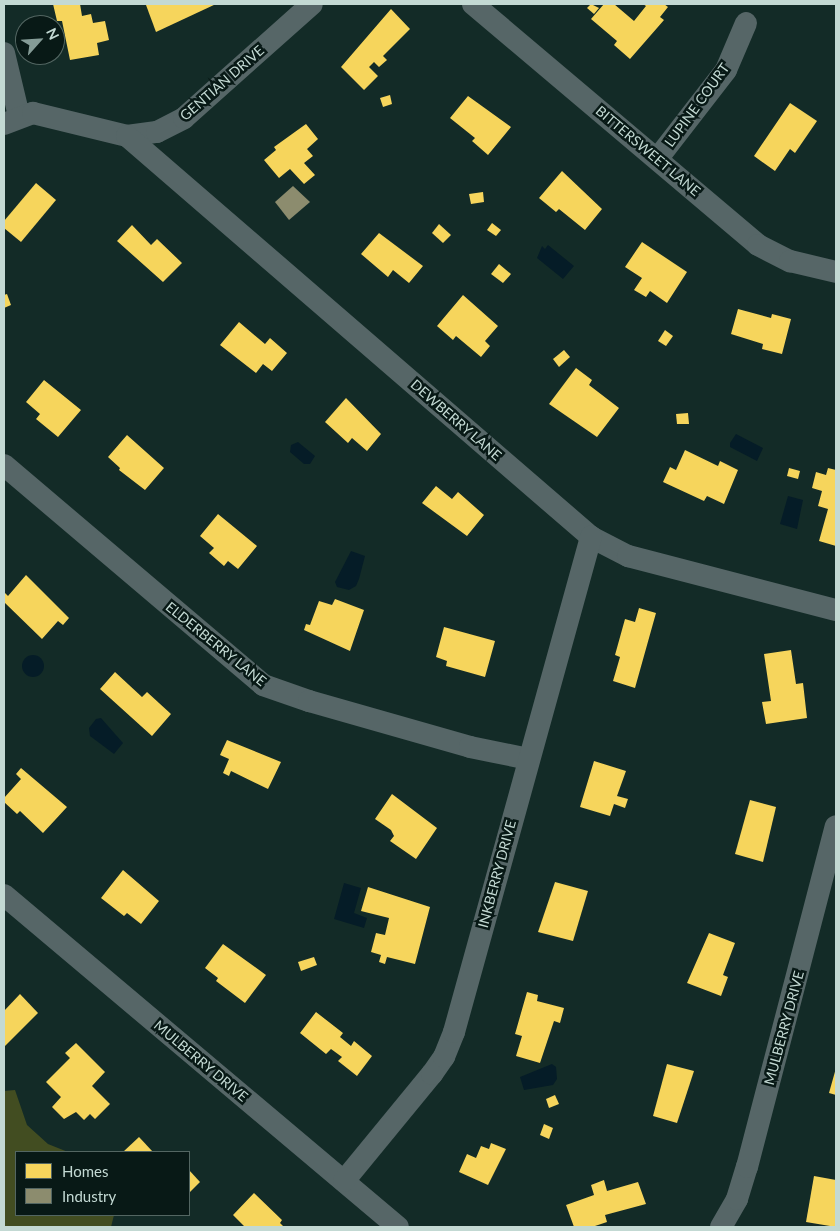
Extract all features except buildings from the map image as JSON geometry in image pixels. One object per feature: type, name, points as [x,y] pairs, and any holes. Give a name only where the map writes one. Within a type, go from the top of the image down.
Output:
[{"type":"street","name":"GENTIAN DRIVE","points":[[11,120],[33,113],[127,136],[157,132],[184,118],[312,4]]},
{"type":"street","name":"BITTERSWEET LANE","points":[[472,4],[658,158],[758,245],[790,261],[836,272]]},
{"type":"street","name":"LUPINE COURT","points":[[658,158],[726,70],[746,23]]},
{"type":"street","points":[[4,53],[11,120]]},
{"type":"street","name":"DEWBERRY LANE","points":[[127,136],[591,537],[628,556],[836,610]]},
{"type":"street","name":"ELDERBERRY LANE","points":[[4,465],[263,685],[286,695],[460,745],[529,759]]},
{"type":"street","name":"INKBERRY DRIVE","points":[[344,1181],[444,1057],[454,1032],[591,537]]},
{"type":"street","name":"MULBERRY DRIVE","points":[[721,1227],[737,1199],[747,1167],[836,826]]},
{"type":"street","name":"MULBERRY DRIVE","points":[[4,895],[398,1227]]},
{"type":"green space","points":[[15,1090],[27,1125],[48,1144],[66,1151],[15,1151],[15,1216],[114,1216],[111,1227],[4,1227],[4,1091]]},
{"type":"water","points":[[548,245],[574,266],[563,279],[537,258],[542,246],[545,249]]},
{"type":"water","points":[[736,434],[763,448],[757,461],[730,447],[730,443]]},
{"type":"water","points":[[298,442],[315,456],[310,464],[304,464],[290,452],[291,445]]},
{"type":"water","points":[[788,496],[803,500],[797,529],[780,524]]},
{"type":"water","points":[[351,551],[365,556],[356,586],[349,590],[337,587],[335,582]]},
{"type":"water","points":[[33,655],[41,658],[44,666],[41,674],[33,677],[25,674],[22,666],[25,658]]},
{"type":"water","points":[[101,718],[123,743],[114,754],[90,736],[89,728],[96,719]]},
{"type":"water","points":[[344,883],[361,888],[354,913],[367,918],[364,928],[334,919]]},
{"type":"water","points":[[552,1064],[556,1067],[557,1079],[553,1085],[524,1090],[520,1077]]}]
